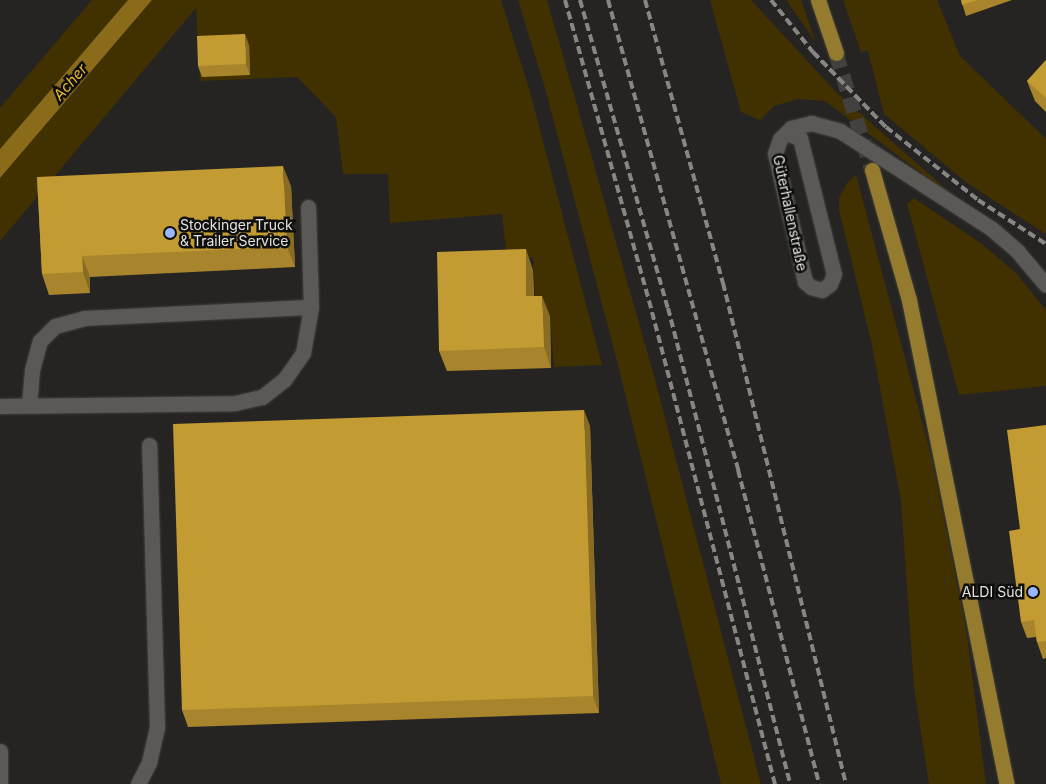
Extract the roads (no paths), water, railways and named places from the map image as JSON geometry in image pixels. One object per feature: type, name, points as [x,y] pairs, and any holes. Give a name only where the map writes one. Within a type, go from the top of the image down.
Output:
[{"type":"main road","points":[[818,0],[836,53]]},
{"type":"main road","points":[[872,170],[909,300],[1007,784]]},
{"type":"street","points":[[786,133],[791,128],[811,123],[840,131],[992,230],[1018,252],[1046,285]]},
{"type":"street","name":"Güterhallenstraße","points":[[786,133],[800,138],[834,274],[830,284],[822,290],[804,282],[776,154],[780,139],[786,133]]},
{"type":"street","points":[[0,406],[235,403],[262,397],[284,380],[303,353],[312,307],[308,207]]},
{"type":"street","points":[[29,405],[32,370],[40,341],[55,326],[84,318],[312,307]]},
{"type":"street","points":[[138,784],[148,762],[157,726],[150,445]]},
{"type":"street","points":[[0,751],[0,784]]},
{"type":"water","name":"Acher","points":[[128,0],[152,0],[0,178],[0,149]]},
{"type":"tunnel","points":[[836,53],[872,170]]},
{"type":"railway","points":[[565,0],[652,312],[775,784]]},
{"type":"railway","points":[[580,0],[668,308],[790,784]]},
{"type":"railway","points":[[608,0],[738,470],[819,784]]},
{"type":"railway","points":[[645,0],[723,283],[846,784]]},
{"type":"railway","points":[[771,0],[813,52],[886,127],[978,200],[1046,244]]},
{"type":"place","name":"Stockinger Truck & Trailer Service","points":[[170,233]]},
{"type":"place","name":"ALDI Süd","points":[[1033,592]]}]
